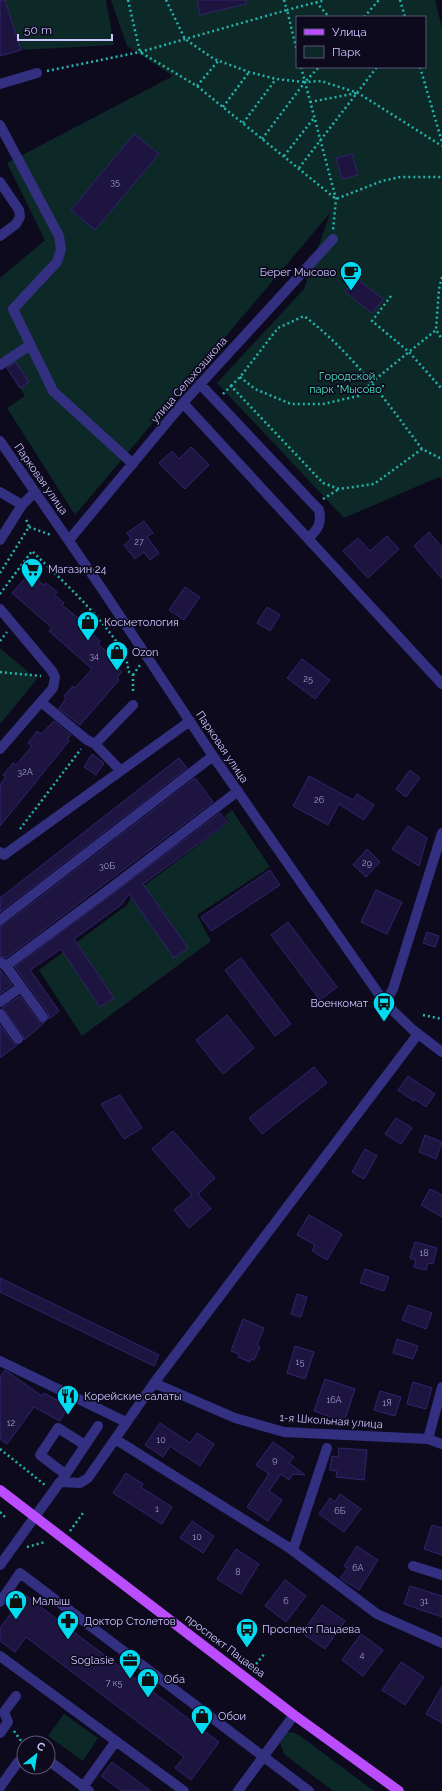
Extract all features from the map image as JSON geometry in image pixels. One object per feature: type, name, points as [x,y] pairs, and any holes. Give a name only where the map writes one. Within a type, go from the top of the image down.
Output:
[{"type":"main road","name":"проспект Пацаева","points":[[0,1490],[294,1715],[399,1791]]},
{"type":"street","points":[[0,84],[37,73]]},
{"type":"street","points":[[0,126],[59,236],[61,250],[57,262],[13,309],[53,391],[133,464]]},
{"type":"street","points":[[0,182],[19,210],[20,217],[16,224],[0,236]]},
{"type":"street","name":"улица Сельхозшкола","points":[[69,540],[183,403],[333,239]]},
{"type":"street","points":[[0,365],[30,345]]},
{"type":"street","points":[[200,384],[319,510],[321,519],[319,527],[308,539]]},
{"type":"street","points":[[183,403],[442,684]]},
{"type":"street","name":"Парковая улица","points":[[0,441],[69,540],[213,756],[385,1002],[418,1034],[442,1052]]},
{"type":"street","points":[[0,492],[22,505]]},
{"type":"street","points":[[0,540],[22,505],[35,492]]},
{"type":"street","points":[[0,609],[48,665],[55,677],[53,688],[0,749]]},
{"type":"street","points":[[41,702],[91,742],[120,770]]},
{"type":"street","points":[[91,742],[134,705]]},
{"type":"street","points":[[0,852],[4,855],[190,721]]},
{"type":"street","points":[[0,920],[213,756]]},
{"type":"street","points":[[43,1017],[3,964],[111,888],[238,791]]},
{"type":"street","points":[[385,1002],[393,989],[442,833]]},
{"type":"street","points":[[0,1002],[21,987]]},
{"type":"street","points":[[0,1014],[18,1038]]},
{"type":"street","points":[[85,1446],[58,1428],[40,1455],[63,1478],[84,1481],[154,1384],[418,1034]]},
{"type":"street","points":[[0,1361],[126,1422]]},
{"type":"street","name":"1-я Школьная улица","points":[[154,1384],[235,1418],[284,1432],[428,1439],[442,1444]]},
{"type":"street","points":[[428,1439],[442,1387]]},
{"type":"street","points":[[0,1565],[35,1518],[98,1426]]},
{"type":"street","points":[[114,1439],[293,1550],[377,1614],[442,1643]]},
{"type":"street","points":[[293,1550],[327,1448]]},
{"type":"street","points":[[413,1566],[442,1575]]},
{"type":"street","points":[[0,1602],[20,1573],[309,1791]]},
{"type":"street","points":[[0,1656],[184,1791]]},
{"type":"street","points":[[0,1733],[8,1722],[4,1712],[16,1696]]},
{"type":"street","points":[[238,1791],[294,1715]]},
{"type":"street","points":[[56,1766],[86,1789],[116,1741]]},
{"type":"street","points":[[0,1787],[16,1765]]},
{"type":"path","points":[[128,0],[140,52],[197,86],[336,198]]},
{"type":"path","points":[[166,0],[185,39],[219,60],[249,72],[276,79],[305,82],[321,81],[358,93],[442,146]]},
{"type":"path","points":[[284,0],[296,47]]},
{"type":"path","points":[[37,73],[140,52],[325,0]]},
{"type":"path","points":[[365,16],[379,0]]},
{"type":"path","points":[[400,0],[405,16]]},
{"type":"path","points":[[316,2],[328,16]]},
{"type":"path","points":[[197,86],[219,60]]},
{"type":"path","points":[[301,68],[336,198],[333,239]]},
{"type":"path","points":[[262,139],[305,82],[318,68]]},
{"type":"path","points":[[299,168],[376,68]]},
{"type":"path","points":[[420,68],[442,142]]},
{"type":"path","points":[[223,107],[249,72]]},
{"type":"path","points":[[243,123],[276,79]]},
{"type":"path","points":[[310,102],[358,93]]},
{"type":"path","points":[[284,156],[314,118]]},
{"type":"path","points":[[336,198],[382,181],[400,177],[442,177]]},
{"type":"path","points":[[442,277],[439,289],[436,330],[442,339]]},
{"type":"path","points":[[391,296],[372,321],[409,352],[442,389]]},
{"type":"path","points":[[216,401],[240,377],[278,328],[304,316],[323,331],[372,382],[422,449],[442,459]]},
{"type":"path","points":[[240,377],[255,389],[291,404],[323,404],[358,396],[372,382],[436,330]]},
{"type":"path","points":[[231,386],[323,483],[339,489]]},
{"type":"path","points":[[315,506],[339,489],[374,484],[422,449]]},
{"type":"path","points":[[0,573],[29,528],[22,505]]},
{"type":"path","points":[[0,594],[32,552],[86,604],[109,632],[126,657],[129,665],[128,670],[133,675]]},
{"type":"path","points":[[134,705],[133,675],[141,665]]},
{"type":"path","points":[[0,672],[55,677]]},
{"type":"path","points":[[16,833],[91,742]]},
{"type":"path","points":[[423,1015],[442,1019]]},
{"type":"path","points":[[0,1449],[54,1491]]},
{"type":"path","points":[[0,1512],[7,1518]]},
{"type":"path","points":[[70,1530],[82,1513]]},
{"type":"path","points":[[23,1553],[27,1547],[45,1542]]},
{"type":"path","points":[[253,1668],[265,1653]]},
{"type":"path","points":[[8,1722],[17,1735]]},
{"type":"green space","points":[[0,0],[106,0],[114,45],[21,50],[7,7],[0,9]]},
{"type":"green space","name":"Городской парк \"Мысово\"","points":[[111,0],[435,0],[442,28],[442,480],[439,477],[344,518],[217,383],[304,289],[330,213],[75,515],[7,408],[25,396],[0,357],[0,278],[45,240],[7,163],[173,76],[127,46]]},
{"type":"green space","points":[[0,648],[37,679],[0,724]]},
{"type":"green space","points":[[232,810],[270,867],[197,915],[211,941],[82,1036],[39,970],[127,905],[133,894],[229,822],[225,816]]},
{"type":"green space","points":[[64,1714],[98,1738],[83,1761],[56,1742],[56,1735],[49,1735]]},
{"type":"green space","points":[[292,1732],[299,1735],[374,1791],[333,1791],[284,1754],[280,1743],[286,1733]]},
{"type":"building","points":[[0,0],[5,0],[21,50],[0,56]]},
{"type":"building","points":[[197,0],[246,0],[246,4],[200,15]]},
{"type":"building","points":[[134,134],[159,154],[95,230],[71,210]]},
{"type":"building","points":[[352,154],[358,175],[342,179],[336,158]]},
{"type":"building","points":[[356,278],[383,299],[372,313],[345,292]]},
{"type":"building","points":[[16,362],[29,382],[20,388],[7,368]]},
{"type":"building","points":[[191,447],[209,465],[185,489],[159,463],[172,451],[179,459]]},
{"type":"building","points":[[144,521],[153,533],[147,537],[159,553],[150,560],[144,552],[135,559],[124,545],[131,539],[127,533]]},
{"type":"building","points":[[429,532],[442,547],[442,579],[414,546]]},
{"type":"building","points":[[387,536],[399,549],[368,578],[343,551],[358,538],[370,551]]},
{"type":"building","points":[[28,575],[32,579],[34,577],[44,585],[46,583],[57,592],[55,595],[64,603],[62,605],[93,630],[91,633],[100,641],[98,644],[119,662],[115,666],[122,672],[117,678],[119,680],[80,725],[59,709],[66,698],[64,696],[73,686],[75,688],[92,669],[49,631],[52,628],[12,593]]},
{"type":"building","points":[[185,587],[200,597],[184,620],[169,610]]},
{"type":"building","points":[[267,607],[280,615],[270,631],[257,623]]},
{"type":"building","points":[[302,659],[330,680],[315,699],[287,678]]},
{"type":"building","points":[[54,721],[71,735],[67,739],[69,741],[0,826],[0,785],[6,777],[3,775],[13,763],[16,765],[32,746],[28,743],[37,731],[41,734]]},
{"type":"building","points":[[92,754],[104,763],[96,775],[84,767]]},
{"type":"building","points":[[179,758],[187,768],[0,912],[0,898]]},
{"type":"building","points":[[410,770],[420,778],[406,797],[396,789]]},
{"type":"building","points":[[309,776],[353,800],[357,794],[374,805],[364,820],[339,804],[328,825],[293,806]]},
{"type":"building","points":[[195,778],[213,802],[6,958],[0,956],[0,926],[4,925]]},
{"type":"building","points":[[220,813],[228,822],[143,884],[188,948],[174,958],[129,894],[121,905],[74,939],[114,998],[100,1007],[61,949],[30,970],[59,1011],[49,1019],[48,1013],[15,967]]},
{"type":"building","points":[[408,826],[427,838],[419,866],[392,849]]},
{"type":"building","points":[[367,849],[380,862],[366,877],[353,865]]},
{"type":"building","points":[[270,870],[280,885],[211,931],[201,917]]},
{"type":"building","points":[[376,890],[402,902],[387,934],[361,922]]},
{"type":"building","points":[[288,922],[337,987],[320,1000],[271,935]]},
{"type":"building","points":[[427,932],[439,936],[435,947],[423,943]]},
{"type":"building","points":[[241,958],[291,1024],[275,1036],[225,970]]},
{"type":"building","points":[[0,970],[12,985],[0,994]]},
{"type":"building","points":[[20,996],[38,1021],[44,1023],[24,1040],[23,1035],[2,1008]]},
{"type":"building","points":[[227,1015],[254,1048],[223,1074],[196,1040]]},
{"type":"building","points":[[0,1025],[13,1043],[17,1045],[0,1058]]},
{"type":"building","points":[[314,1067],[327,1083],[262,1134],[249,1118]]},
{"type":"building","points":[[408,1076],[435,1094],[426,1107],[398,1090]]},
{"type":"building","points":[[120,1095],[142,1128],[124,1139],[101,1104]]},
{"type":"building","points":[[396,1118],[412,1128],[401,1144],[385,1134]]},
{"type":"building","points":[[173,1131],[215,1178],[198,1194],[211,1209],[189,1228],[174,1210],[192,1195],[152,1149]]},
{"type":"building","points":[[425,1135],[442,1142],[436,1159],[419,1152]]},
{"type":"building","points":[[365,1149],[377,1156],[364,1179],[352,1172]]},
{"type":"building","points":[[430,1189],[442,1195],[442,1217],[421,1205]]},
{"type":"building","points":[[309,1215],[342,1234],[327,1260],[312,1251],[315,1245],[297,1235]]},
{"type":"building","points":[[415,1242],[437,1248],[433,1264],[428,1263],[426,1270],[414,1267],[416,1260],[410,1258]]},
{"type":"building","points":[[365,1269],[389,1277],[384,1291],[360,1283]]},
{"type":"building","points":[[0,1278],[159,1355],[154,1366],[0,1292]]},
{"type":"building","points":[[297,1294],[307,1297],[301,1317],[291,1314]]},
{"type":"building","points":[[408,1305],[432,1313],[426,1329],[402,1320]]},
{"type":"building","points":[[243,1319],[264,1328],[257,1345],[260,1347],[254,1360],[251,1359],[250,1362],[238,1357],[239,1354],[231,1351]]},
{"type":"building","points":[[397,1339],[418,1346],[413,1359],[393,1353]]},
{"type":"building","points":[[295,1346],[314,1352],[305,1379],[287,1373]]},
{"type":"building","points":[[5,1370],[42,1396],[44,1393],[68,1406],[60,1421],[34,1407],[7,1444],[0,1439],[0,1377]]},
{"type":"building","points":[[325,1379],[355,1389],[344,1422],[314,1411]]},
{"type":"building","points":[[413,1382],[432,1388],[426,1409],[407,1404]]},
{"type":"building","points":[[380,1391],[401,1397],[395,1416],[374,1410]]},
{"type":"building","points":[[160,1423],[190,1443],[197,1433],[214,1444],[200,1466],[170,1446],[163,1457],[145,1445]]},
{"type":"building","points":[[273,1442],[294,1457],[289,1463],[305,1475],[293,1474],[289,1480],[281,1474],[269,1491],[282,1500],[268,1521],[247,1507],[269,1474],[256,1465]]},
{"type":"building","points":[[339,1448],[367,1450],[364,1480],[336,1477],[337,1471],[330,1470],[332,1456],[338,1457]]},
{"type":"building","points":[[126,1473],[143,1484],[141,1487],[172,1507],[162,1524],[113,1493]]},
{"type":"building","points":[[340,1494],[361,1509],[344,1532],[319,1514],[330,1498],[335,1502]]},
{"type":"building","points":[[192,1521],[214,1536],[203,1553],[180,1538]]},
{"type":"building","points":[[432,1525],[442,1528],[442,1555],[424,1549]]},
{"type":"building","points":[[357,1546],[378,1560],[359,1590],[340,1578],[348,1568],[344,1566]]},
{"type":"building","points":[[236,1549],[259,1564],[241,1594],[217,1579]]},
{"type":"building","points":[[285,1580],[306,1596],[286,1622],[265,1606]]},
{"type":"building","points":[[410,1586],[442,1596],[442,1617],[404,1604]]},
{"type":"building","points":[[25,1595],[219,1742],[191,1780],[175,1768],[184,1757],[26,1637],[15,1652],[0,1641],[0,1628]]},
{"type":"building","points":[[322,1605],[345,1621],[325,1649],[302,1633]]},
{"type":"building","points":[[361,1634],[383,1650],[363,1676],[342,1660]]},
{"type":"building","points":[[401,1662],[424,1677],[405,1705],[382,1690]]},
{"type":"building","points":[[442,1686],[442,1723],[426,1714]]},
{"type":"building","points":[[112,1762],[151,1791],[122,1791],[101,1776]]},
{"type":"place","name":"Берег Мысово","points":[[351,292]]},
{"type":"place","name":"Магазин 24","points":[[32,588]]},
{"type":"place","name":"Косметология","points":[[88,642]]},
{"type":"place","name":"Ozon","points":[[117,672]]},
{"type":"place","name":"Военкомат","points":[[384,1022]]},
{"type":"place","name":"Корейские салаты","points":[[68,1416]]},
{"type":"place","name":"Малыш","points":[[16,1620]]},
{"type":"place","name":"Доктор Столетов","points":[[68,1640]]},
{"type":"place","name":"Проспект Пацаева","points":[[247,1648]]},
{"type":"place","name":"Soglasie","points":[[130,1680]]},
{"type":"place","name":"Оба","points":[[148,1698]]},
{"type":"place","name":"Обои","points":[[202,1736]]}]
